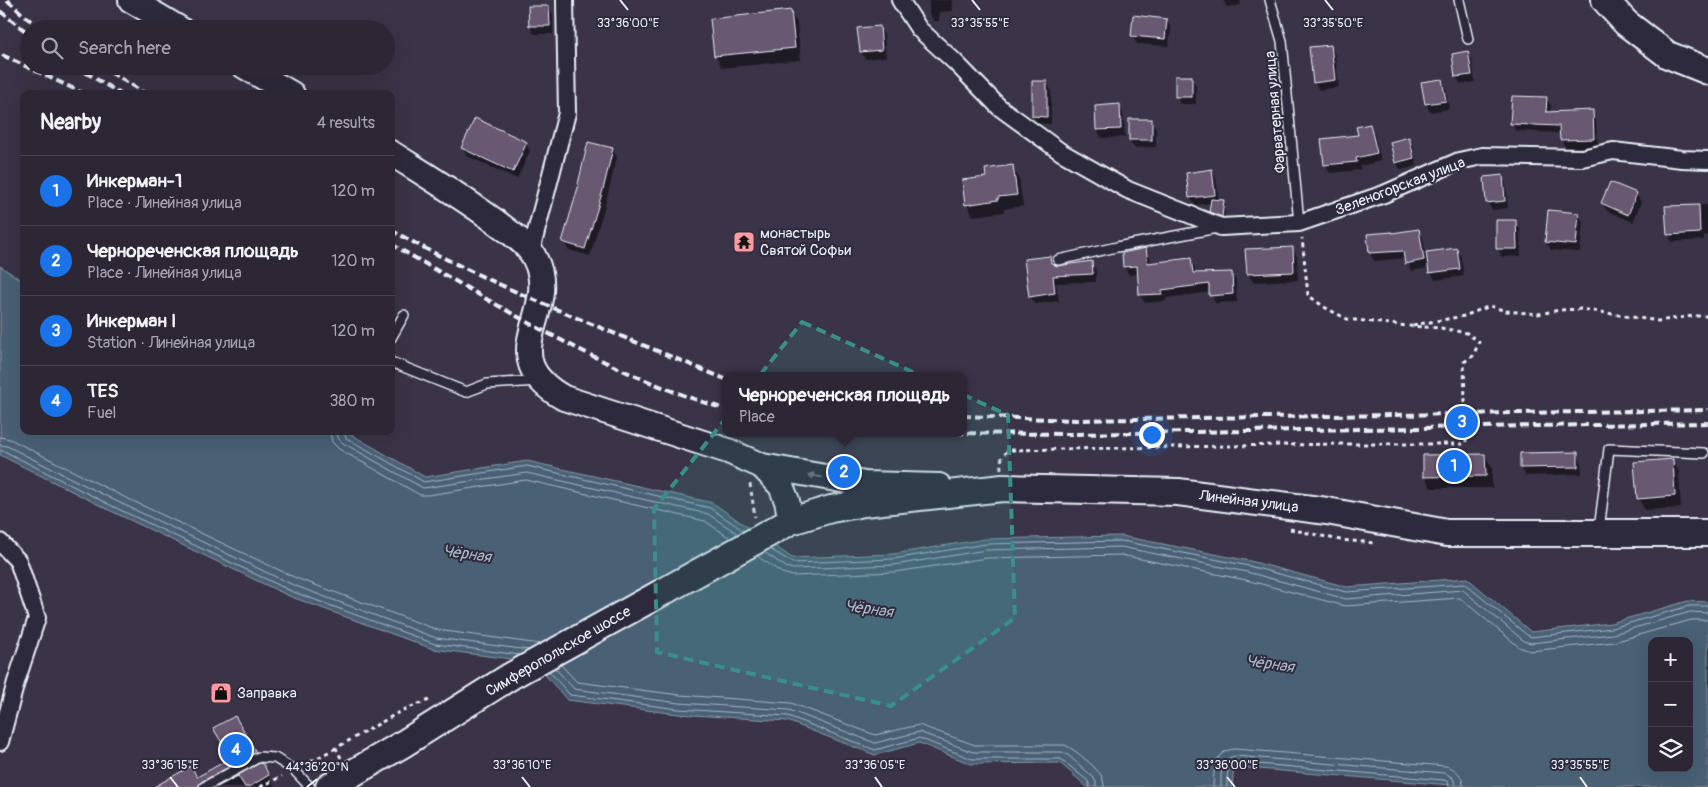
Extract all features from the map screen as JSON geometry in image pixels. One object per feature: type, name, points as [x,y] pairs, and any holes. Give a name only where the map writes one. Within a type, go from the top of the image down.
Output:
[{"type":"main road","points":[[131,0],[165,20]]},
{"type":"main road","points":[[1605,0],[1626,23],[1668,55],[1708,71]]},
{"type":"main road","points":[[259,75],[285,90]]},
{"type":"main road","points":[[395,156],[492,219],[520,240],[531,251],[540,270],[541,284],[529,350],[534,373],[550,390],[564,398],[728,452],[762,466],[865,484],[1003,488]]},
{"type":"main road","points":[[762,466],[781,486],[787,501],[791,521]]},
{"type":"main road","name":"Линейная улица","points":[[791,521],[831,509],[864,503],[1003,488],[1178,492],[1327,511],[1447,533],[1708,533]]},
{"type":"main road","name":"Симферопольское шоссе","points":[[329,787],[403,744],[511,676],[791,521]]},
{"type":"street","points":[[531,251],[567,112],[564,0]]},
{"type":"street","name":"Зеленогорская улица","points":[[900,0],[919,29],[999,106],[1061,152],[1128,190],[1221,227],[1300,223],[1384,194],[1459,161],[1482,156],[1582,158],[1613,151],[1708,160]]},
{"type":"street","points":[[0,542],[18,561],[37,618],[16,682],[0,742]]},
{"type":"lane","name":"Фарватерная улица","points":[[1270,0],[1282,41],[1300,223]]},
{"type":"lane","points":[[1459,0],[1468,39]]},
{"type":"lane","points":[[1058,260],[1117,246],[1221,227]]},
{"type":"lane","points":[[395,331],[404,315]]},
{"type":"lane","points":[[395,364],[466,392],[487,384],[540,381]]},
{"type":"lane","points":[[1599,533],[1609,449],[1704,453]]},
{"type":"lane","points":[[204,787],[260,758],[275,758],[294,770],[310,787]]},
{"type":"path","points":[[1003,488],[1000,461],[1009,450],[1466,443],[1464,362],[1473,356],[1479,342],[1467,333],[1441,328],[1347,319],[1324,307],[1308,295],[1300,223]]},
{"type":"path","points":[[1407,326],[1464,316],[1490,306],[1506,311],[1538,314],[1581,309],[1658,321],[1708,316]]},
{"type":"highlighted area","points":[[802,322],[1008,415],[1015,618],[891,706],[657,652],[654,509]]},
{"type":"water","name":"Чёрная","points":[[0,266],[20,279],[20,435],[352,435],[425,477],[527,461],[713,503],[792,558],[893,554],[985,539],[1122,536],[1250,561],[1347,587],[1467,578],[1531,632],[1611,623],[1688,601],[1708,602],[1708,787],[1474,787],[1234,767],[1232,787],[1087,787],[1060,763],[971,764],[919,743],[875,755],[787,721],[678,714],[567,700],[534,662],[433,649],[289,596],[109,510],[0,455]]},
{"type":"building","points":[[528,6],[549,6],[550,26],[529,26]]},
{"type":"building","points":[[791,10],[795,48],[714,56],[710,19]]},
{"type":"building","points":[[1133,15],[1167,19],[1165,39],[1131,36]]},
{"type":"building","points":[[880,26],[882,50],[860,52],[857,28]]},
{"type":"building","points":[[1331,45],[1335,80],[1313,83],[1309,47]]},
{"type":"building","points":[[1468,51],[1472,75],[1455,77],[1452,54]]},
{"type":"building","points":[[1175,76],[1192,76],[1192,97],[1175,97]]},
{"type":"building","points":[[1442,79],[1446,101],[1425,104],[1421,82]]},
{"type":"building","points":[[1032,81],[1047,81],[1047,117],[1032,116]]},
{"type":"building","points":[[1512,96],[1547,97],[1546,112],[1593,110],[1594,139],[1560,140],[1559,126],[1510,124]]},
{"type":"building","points":[[1120,104],[1121,129],[1096,130],[1095,106]]},
{"type":"building","points":[[475,118],[527,142],[513,172],[461,148]]},
{"type":"building","points":[[1129,119],[1152,119],[1152,140],[1129,140]]},
{"type":"building","points":[[1370,124],[1377,153],[1356,158],[1357,162],[1324,165],[1321,139],[1358,135],[1356,127]]},
{"type":"building","points":[[1409,137],[1414,158],[1395,163],[1390,142]]},
{"type":"building","points":[[588,142],[613,148],[603,190],[585,249],[562,242],[579,184]]},
{"type":"building","points":[[1013,165],[1017,195],[998,197],[998,200],[965,205],[962,180],[986,177],[985,169]]},
{"type":"building","points":[[1212,169],[1215,195],[1189,198],[1186,173]]},
{"type":"building","points":[[1503,175],[1505,201],[1486,203],[1484,177]]},
{"type":"building","points":[[1610,182],[1637,193],[1628,215],[1601,203]]},
{"type":"building","points":[[1211,199],[1224,200],[1222,217],[1209,212]]},
{"type":"building","points":[[1699,205],[1700,233],[1667,235],[1665,206]]},
{"type":"building","points":[[1548,210],[1579,213],[1576,245],[1545,242]]},
{"type":"building","points":[[1496,220],[1516,220],[1517,249],[1496,249]]},
{"type":"building","points":[[1419,229],[1424,260],[1405,264],[1403,251],[1369,253],[1367,234]]},
{"type":"building","points":[[1293,247],[1294,272],[1247,274],[1245,249]]},
{"type":"building","points":[[1146,248],[1148,263],[1191,258],[1193,273],[1232,272],[1233,294],[1209,296],[1209,284],[1162,290],[1162,294],[1139,295],[1137,266],[1123,267],[1122,253]]},
{"type":"building","points":[[1457,248],[1460,269],[1429,273],[1426,252]]},
{"type":"building","points":[[1050,256],[1051,263],[1057,266],[1092,261],[1093,274],[1053,276],[1055,293],[1029,297],[1024,259]]},
{"type":"building","points":[[1578,452],[1578,467],[1520,468],[1520,453]]},
{"type":"building","points":[[1485,454],[1486,476],[1423,477],[1423,455]]},
{"type":"building","points":[[1673,459],[1675,496],[1637,499],[1634,462]]},
{"type":"building","points":[[235,716],[256,752],[201,782],[198,787],[154,787],[191,766],[197,777],[231,758],[213,728]]},
{"type":"building","points":[[260,763],[263,764],[269,775],[249,787],[245,787],[238,776],[217,787]]},
{"type":"railway","points":[[7,0],[30,20]]},
{"type":"railway","points":[[0,11],[20,27]]},
{"type":"railway","points":[[2,55],[20,63]]},
{"type":"railway","points":[[45,75],[76,90]]},
{"type":"railway","points":[[90,75],[114,90]]},
{"type":"railway","points":[[115,75],[139,90]]},
{"type":"railway","points":[[395,232],[472,272],[514,291],[722,378]]},
{"type":"railway","points":[[395,246],[513,314],[595,357],[638,377],[722,408]]},
{"type":"railway","points":[[967,416],[1076,420],[1708,410]]},
{"type":"railway","points":[[967,433],[1075,434],[1708,423]]},
{"type":"place","name":"монастырь Святой Софьи","points":[[744,242]]},
{"type":"place","name":"Инкерман I","points":[[1462,422]]},
{"type":"place","name":"Инкерман-1","points":[[1454,466]]},
{"type":"place","name":"Чернореченская площадь","points":[[844,472]]},
{"type":"place","name":"Заправка","points":[[221,693]]},
{"type":"place","name":"TES","points":[[236,750]]}]
